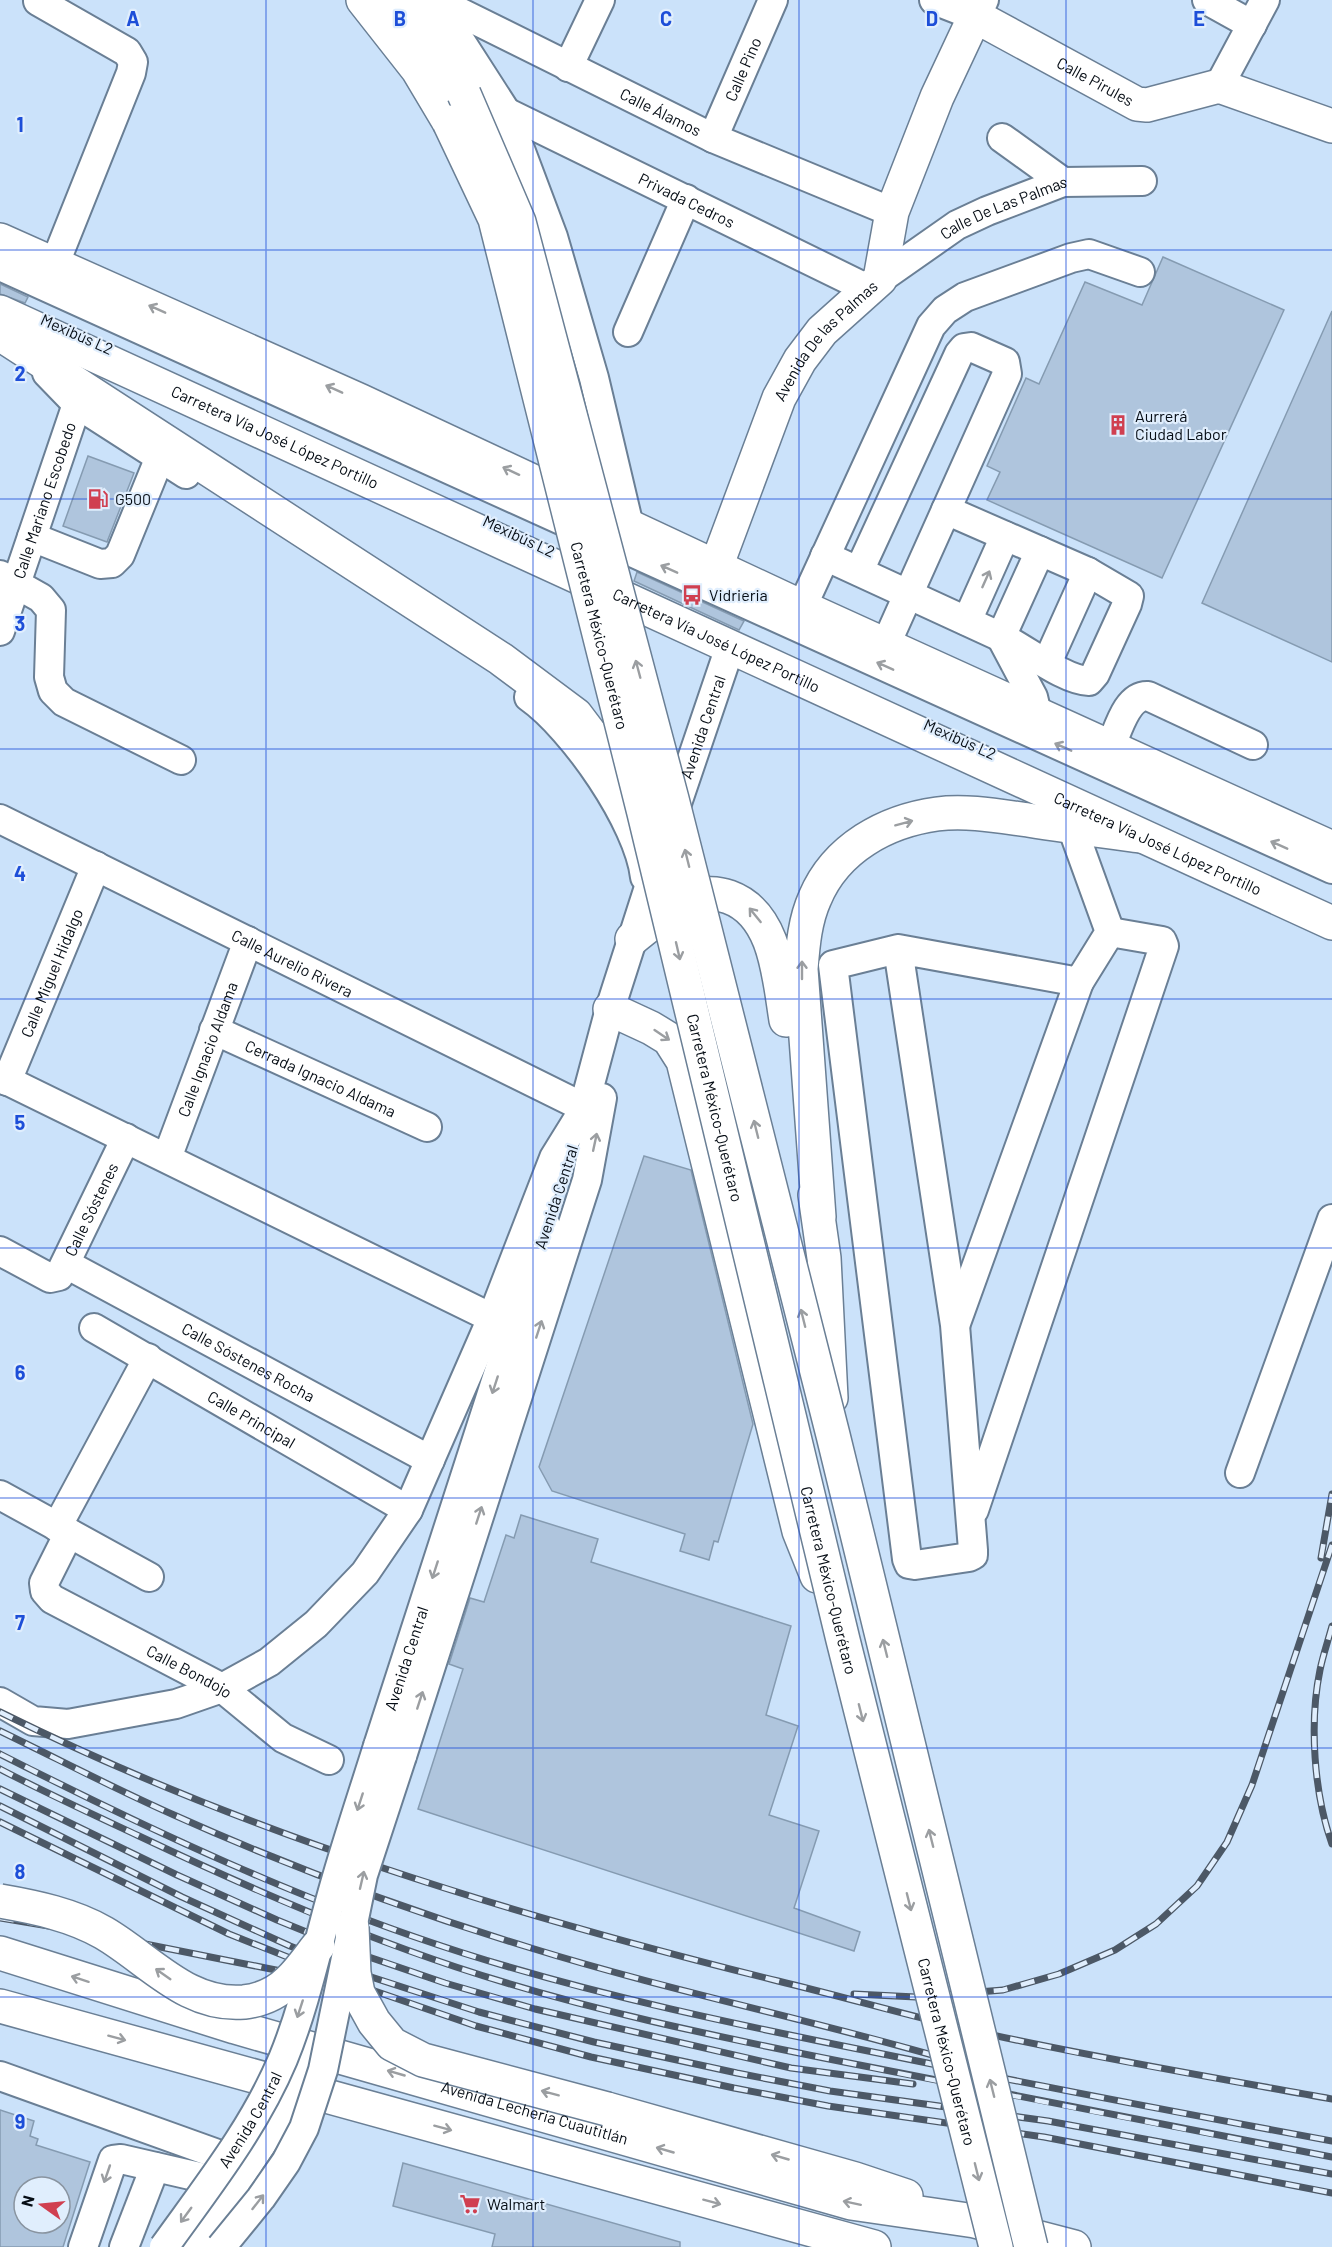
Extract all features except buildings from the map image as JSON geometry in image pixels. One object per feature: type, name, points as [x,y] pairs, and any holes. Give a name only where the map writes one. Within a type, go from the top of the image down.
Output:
[{"type":"main road","name":"Carretera México-Querétaro","points":[[363,0],[418,70],[456,108],[519,222],[672,799],[833,1436],[1031,2247]]},
{"type":"main road","name":"Carretera México-Querétaro","points":[[424,4],[456,108],[495,219],[644,813],[843,1640],[996,2247]]},
{"type":"main road","name":"Calle Pirules","points":[[979,8],[1137,104],[1147,105],[1219,86]]},
{"type":"main road","name":"Avenida De las Palmas","points":[[716,567],[779,398],[800,360],[822,331],[874,284],[892,212],[937,97],[979,8]]},
{"type":"main road","points":[[1219,86],[1332,126]]},
{"type":"main road","points":[[0,240],[351,396],[802,607],[1332,848]]},
{"type":"main road","name":"Carretera Vía José López Portillo","points":[[0,312],[334,462],[729,647],[1332,923]]},
{"type":"main road","points":[[12,342],[501,659],[576,715],[616,768],[644,813]]},
{"type":"main road","points":[[819,1217],[801,969],[804,932],[815,897],[843,856],[864,839],[889,826],[938,814],[987,815],[1140,836]]},
{"type":"main road","points":[[632,939],[672,908],[695,896],[718,894],[747,905],[761,921],[770,942],[780,982],[819,1217],[824,1258],[833,1436]]},
{"type":"main road","points":[[610,1009],[669,1039],[683,1061],[800,1531],[843,1640]]},
{"type":"main road","points":[[0,1900],[85,1923],[105,1934],[184,1989],[216,2001],[255,2001],[269,1995],[289,1982],[318,1946]]},
{"type":"main road","points":[[352,1927],[354,1973],[358,1993],[374,2022],[392,2044],[423,2060],[855,2179],[975,2221]]},
{"type":"main road","name":"Avenida Lecheria Cuautitlán","points":[[0,1953],[235,2027],[852,2203],[975,2221],[1074,2247]]},
{"type":"main road","points":[[0,2006],[873,2247]]},
{"type":"street","points":[[568,67],[600,0]]},
{"type":"street","name":"Calle Pino","points":[[713,138],[773,0]]},
{"type":"street","name":"Calle Pirules","points":[[934,0],[979,8]]},
{"type":"street","points":[[1207,0],[1252,25]]},
{"type":"street","points":[[1219,86],[1265,0]]},
{"type":"street","points":[[38,1],[127,52],[133,62],[131,73],[55,263]]},
{"type":"street","points":[[424,4],[506,112],[554,237],[594,378],[629,526]]},
{"type":"street","name":"Calle Álamos","points":[[424,4],[568,67],[713,138],[892,212]]},
{"type":"street","points":[[404,51],[430,116],[483,229],[542,416],[554,475],[554,491]]},
{"type":"street","name":"Privada Cedros","points":[[506,112],[686,199],[874,284]]},
{"type":"street","points":[[1002,138],[1063,182]]},
{"type":"street","name":"Calle De Las Palmas","points":[[874,284],[957,225],[987,211],[1063,182],[1142,181]]},
{"type":"street","points":[[628,332],[686,199]]},
{"type":"street","points":[[802,607],[931,326],[945,310],[965,297],[1071,258],[1089,254],[1140,272]]},
{"type":"street","name":"Mexibús L2","points":[[0,266],[1332,869]]},
{"type":"street","name":"Mexibús L2","points":[[0,300],[342,452],[726,633],[1332,908]]},
{"type":"street","points":[[12,342],[76,404],[342,572],[533,700],[557,721],[588,759],[616,802],[627,823],[644,868],[647,891]]},
{"type":"street","points":[[859,571],[959,354],[964,348],[971,347],[1005,362],[1007,374],[886,644]]},
{"type":"street","name":"Calle Mariano Escobedo","points":[[0,631],[8,579],[32,537],[76,404]]},
{"type":"street","points":[[32,537],[100,564],[112,563],[120,555],[160,457]]},
{"type":"street","points":[[825,556],[1001,637],[1080,681],[1089,681],[1095,674],[1129,596],[1088,572],[946,510]]},
{"type":"street","points":[[967,621],[1005,536]]},
{"type":"street","points":[[1001,637],[1040,550]]},
{"type":"street","points":[[1047,663],[1088,572]]},
{"type":"street","points":[[8,579],[41,598],[51,610],[49,677],[53,692],[64,702],[181,760]]},
{"type":"street","points":[[1001,637],[1033,697],[1037,714]]},
{"type":"street","name":"Avenida Central","points":[[221,2247],[261,2198],[285,2162],[304,2128],[323,2070],[390,1751],[585,1108],[610,1009],[729,647]]},
{"type":"street","points":[[1110,748],[1132,701],[1140,696],[1148,696],[1253,745]]},
{"type":"street","name":"Calle Aurelio Rivera","points":[[0,819],[585,1108]]},
{"type":"street","points":[[1072,827],[1110,932]]},
{"type":"street","name":"Calle Miguel Hidalgo","points":[[4,1079],[96,866]]},
{"type":"street","points":[[955,1324],[1078,982],[1110,932]]},
{"type":"street","points":[[971,1520],[1164,946],[1162,941],[1110,932]]},
{"type":"street","name":"Calle Ignacio Aldama","points":[[167,1158],[248,941]]},
{"type":"street","points":[[898,948],[955,1324],[973,1555],[915,1565],[909,1564],[833,965],[898,948],[1078,982]]},
{"type":"street","name":"Cerrada Ignacio Aldama","points":[[214,1030],[427,1127]]},
{"type":"street","name":"Avenida Central","points":[[164,2247],[234,2149],[262,2104],[284,2058],[340,1866],[390,1751],[587,1180],[601,1112],[604,1081],[600,1048]]},
{"type":"street","points":[[4,1079],[492,1318]]},
{"type":"street","points":[[0,1702],[33,1721],[68,1724],[176,1704],[222,1688],[269,1662],[316,1624],[365,1573],[408,1510],[492,1318],[554,1158],[585,1108]]},
{"type":"street","name":"Calle Sóstenes","points":[[60,1271],[126,1138]]},
{"type":"street","points":[[1240,1473],[1332,1219]]},
{"type":"street","name":"Calle Sóstenes Rocha","points":[[0,1251],[60,1271],[429,1460]]},
{"type":"street","name":"Calle Principal","points":[[94,1328],[408,1510]]},
{"type":"street","points":[[63,1530],[148,1358]]},
{"type":"street","points":[[0,1495],[148,1577]]},
{"type":"street","name":"Calle Bondojo","points":[[63,1530],[44,1583],[45,1591],[52,1599],[222,1688],[283,1738],[329,1760]]},
{"type":"street","points":[[193,2247],[299,2088],[312,2049]]},
{"type":"street","points":[[0,2076],[241,2175]]},
{"type":"street","points":[[83,2247],[113,2160],[121,2159],[155,2167],[241,2175]]},
{"type":"street","points":[[124,2247],[155,2167]]},
{"type":"railway","points":[[1321,1558],[1332,1494]]},
{"type":"railway","points":[[854,1994],[916,1997],[1003,1990],[1059,1974],[1115,1950],[1156,1924],[1197,1886],[1227,1842],[1252,1785],[1332,1545]]},
{"type":"railway","points":[[1332,1626],[1321,1664],[1314,1735],[1317,1781],[1332,1844]]},
{"type":"railway","points":[[0,1712],[93,1756],[284,1833],[480,1899],[579,1928],[986,2034],[1332,2099]]},
{"type":"railway","points":[[0,1731],[130,1795],[218,1834],[395,1903],[583,1964],[953,2061]]},
{"type":"railway","points":[[0,1754],[170,1837],[286,1888],[403,1933],[514,1968],[669,2009],[774,2032],[1332,2141]]},
{"type":"railway","points":[[0,1769],[178,1854],[295,1906],[415,1953],[552,1996],[746,2042],[1332,2157]]},
{"type":"railway","points":[[0,1789],[177,1875],[277,1920],[363,1955],[445,1983],[535,2009],[791,2068],[913,2084]]},
{"type":"railway","points":[[0,1806],[182,1897],[290,1946],[362,1974],[479,2012],[594,2042],[830,2091],[1048,2121],[1332,2174]]},
{"type":"railway","points":[[0,1822],[229,1934],[366,1988],[476,2026],[591,2057],[734,2088],[828,2106],[1044,2137],[1332,2193]]},
{"type":"railway","points":[[0,1918],[85,1932],[331,1981]]},
{"type":"place","name":"Aurrerá Ciudad Labor","points":[[1118,425]]},
{"type":"place","name":"G500","points":[[98,499]]},
{"type":"place","name":"Vidrieria","points":[[692,595]]},
{"type":"place","name":"Walmart","points":[[470,2204]]}]
